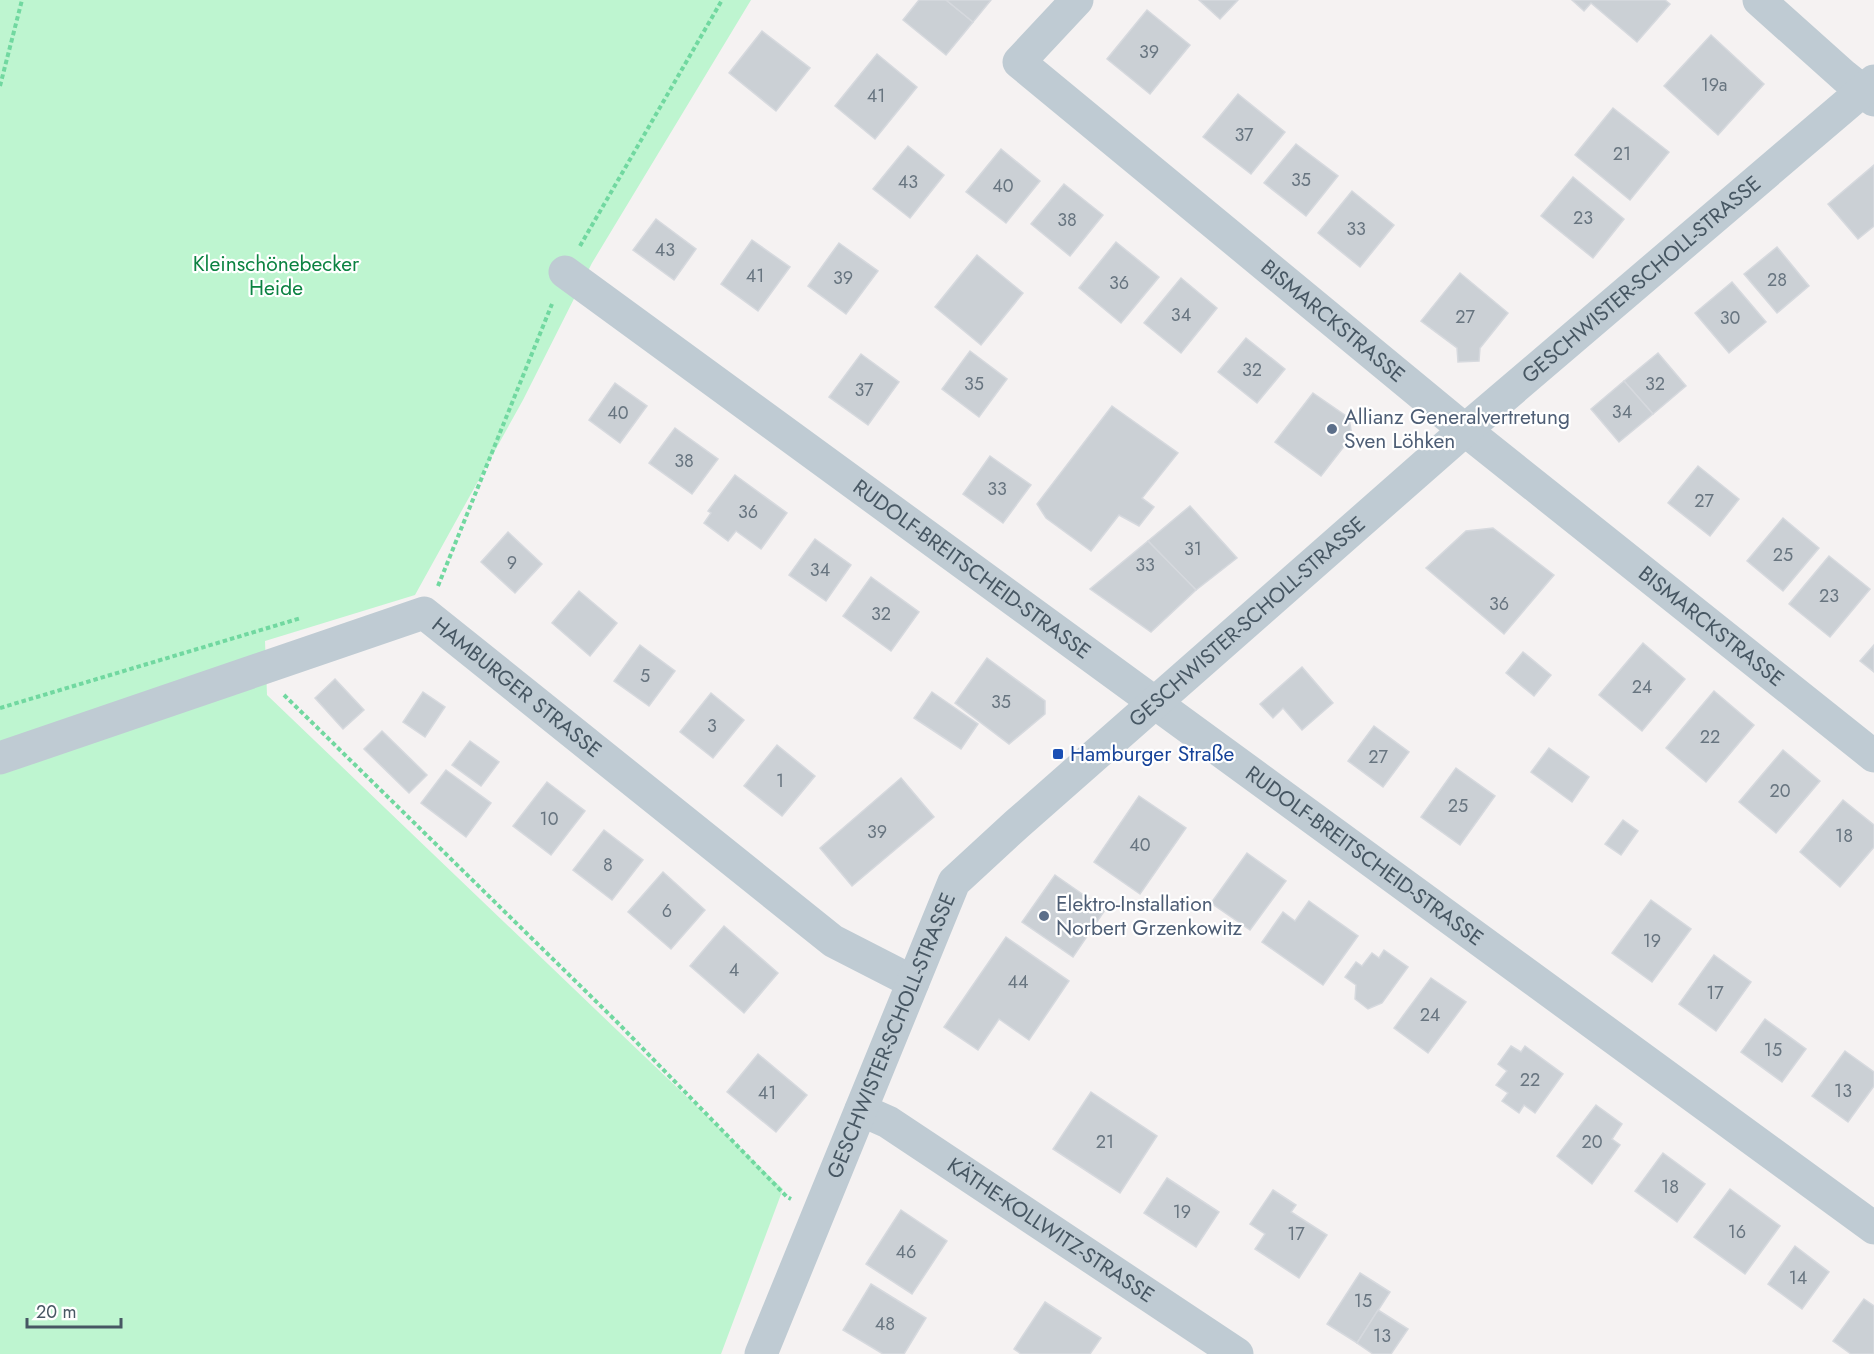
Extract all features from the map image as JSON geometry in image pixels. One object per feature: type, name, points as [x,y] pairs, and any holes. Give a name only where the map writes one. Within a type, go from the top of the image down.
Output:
[{"type":"street","name":"BISMARCKSTRASSE","points":[[1077,0],[1020,63],[1465,430],[1874,756]]},
{"type":"street","points":[[1759,0],[1870,91]]},
{"type":"street","name":"GESCHWISTER-SCHOLL-STRASSE","points":[[761,1354],[954,882],[1465,430],[1870,91]]},
{"type":"street","name":"RUDOLF-BREITSCHEID-STRASSE","points":[[565,272],[1874,1228]]},
{"type":"street","name":"HAMBURGER STRASSE","points":[[0,758],[424,613],[833,942],[913,982]]},
{"type":"street","name":"KÄTHE-KOLLWITZ-STRASSE","points":[[861,1110],[888,1122],[1237,1354]]},
{"type":"path","points":[[0,86],[22,0]]},
{"type":"path","points":[[424,613],[442,577],[565,272],[722,0]]},
{"type":"path","points":[[431,580],[442,577]]},
{"type":"path","points":[[0,708],[311,615]]},
{"type":"path","points":[[259,670],[609,1014],[787,1197],[819,1212]]},
{"type":"green space","name":"Kleinschönebecker Heide","points":[[0,0],[751,0],[592,263],[523,400],[415,595],[265,641],[267,695],[783,1189],[721,1354],[0,1354]]},
{"type":"building","points":[[919,0],[946,0],[973,22],[946,55],[903,20]]},
{"type":"building","points":[[946,0],[991,0],[973,22]]},
{"type":"building","points":[[1199,0],[1238,0],[1220,19]]},
{"type":"building","points":[[1572,0],[1665,0],[1670,4],[1637,42],[1591,3],[1584,11]]},
{"type":"building","points":[[1147,10],[1190,45],[1150,94],[1107,59]]},
{"type":"building","points":[[762,31],[810,68],[776,111],[729,73]]},
{"type":"building","points":[[1711,35],[1764,84],[1718,135],[1664,86]]},
{"type":"building","points":[[877,54],[917,87],[875,139],[835,106]]},
{"type":"building","points":[[1238,94],[1285,132],[1251,174],[1203,137]]},
{"type":"building","points":[[1613,108],[1669,152],[1630,200],[1575,155]]},
{"type":"building","points":[[1296,144],[1338,176],[1306,216],[1264,183]]},
{"type":"building","points":[[908,146],[944,175],[910,218],[873,189]]},
{"type":"building","points":[[1001,149],[1040,181],[1006,223],[966,192]]},
{"type":"building","points":[[1874,165],[1874,226],[1858,239],[1828,204]]},
{"type":"building","points":[[1573,177],[1624,219],[1593,258],[1541,216]]},
{"type":"building","points":[[1064,184],[1103,215],[1070,256],[1031,224]]},
{"type":"building","points":[[1352,191],[1394,225],[1360,267],[1318,233]]},
{"type":"building","points":[[656,219],[696,249],[674,280],[633,250]]},
{"type":"building","points":[[752,240],[790,267],[758,311],[721,284]]},
{"type":"building","points":[[1116,242],[1159,277],[1121,323],[1079,288]]},
{"type":"building","points":[[839,243],[878,271],[846,314],[808,286]]},
{"type":"building","points":[[1777,247],[1809,286],[1777,313],[1744,274]]},
{"type":"building","points":[[977,255],[1023,293],[981,345],[935,307]]},
{"type":"building","points":[[1460,273],[1508,313],[1480,348],[1479,361],[1458,362],[1457,348],[1421,321]]},
{"type":"building","points":[[1181,278],[1217,308],[1181,353],[1144,323]]},
{"type":"building","points":[[1732,282],[1766,322],[1729,353],[1695,313]]},
{"type":"building","points":[[1246,338],[1285,369],[1257,403],[1218,372]]},
{"type":"building","points":[[970,351],[1007,379],[979,417],[942,389]]},
{"type":"building","points":[[1658,353],[1686,386],[1653,414],[1624,381]]},
{"type":"building","points":[[861,354],[899,382],[868,425],[829,397]]},
{"type":"building","points":[[1624,381],[1653,414],[1619,442],[1591,409]]},
{"type":"building","points":[[615,383],[647,406],[620,443],[589,420]]},
{"type":"building","points":[[1313,393],[1349,418],[1352,436],[1321,476],[1275,442]]},
{"type":"building","points":[[1112,406],[1178,453],[1142,498],[1154,507],[1139,526],[1119,515],[1091,551],[1046,518],[1037,504]]},
{"type":"building","points":[[675,428],[718,459],[692,494],[649,463]]},
{"type":"building","points":[[990,456],[1031,485],[1003,523],[963,494]]},
{"type":"building","points":[[1698,466],[1739,499],[1710,536],[1668,503]]},
{"type":"building","points":[[735,475],[787,513],[761,549],[736,531],[728,541],[704,523],[711,513],[708,511]]},
{"type":"building","points":[[1190,506],[1237,558],[1196,590],[1148,541]]},
{"type":"building","points":[[1783,518],[1819,548],[1783,591],[1747,561]]},
{"type":"building","points":[[1493,528],[1554,575],[1504,634],[1426,568],[1466,531]]},
{"type":"building","points":[[508,532],[542,564],[515,593],[481,562]]},
{"type":"building","points":[[815,539],[851,565],[826,601],[789,575]]},
{"type":"building","points":[[1148,541],[1196,590],[1151,632],[1090,589]]},
{"type":"building","points":[[1829,556],[1870,589],[1830,637],[1789,604]]},
{"type":"building","points":[[871,577],[919,612],[891,651],[843,616]]},
{"type":"building","points":[[579,591],[617,623],[590,656],[552,623]]},
{"type":"building","points":[[1643,643],[1685,679],[1642,731],[1599,695]]},
{"type":"building","points":[[640,645],[675,671],[649,706],[614,681]]},
{"type":"building","points":[[1874,645],[1874,672],[1860,661]]},
{"type":"building","points":[[1523,652],[1551,675],[1534,696],[1506,673]]},
{"type":"building","points":[[987,658],[1045,701],[1045,714],[1009,744],[955,703]]},
{"type":"building","points":[[1302,667],[1333,703],[1302,730],[1283,708],[1273,718],[1260,704]]},
{"type":"building","points":[[335,679],[364,710],[343,729],[315,698]]},
{"type":"building","points":[[1714,691],[1754,725],[1706,782],[1666,748]]},
{"type":"building","points":[[423,692],[445,707],[425,737],[403,722]]},
{"type":"building","points":[[932,692],[978,724],[961,749],[914,718]]},
{"type":"building","points":[[711,693],[744,720],[713,758],[680,732]]},
{"type":"building","points":[[1374,726],[1409,752],[1383,787],[1348,761]]},
{"type":"building","points":[[382,731],[427,775],[409,793],[364,749]]},
{"type":"building","points":[[470,741],[499,762],[481,786],[452,765]]},
{"type":"building","points":[[777,745],[815,776],[782,816],[744,786]]},
{"type":"building","points":[[1549,748],[1589,777],[1572,802],[1531,772]]},
{"type":"building","points":[[1783,750],[1820,781],[1776,833],[1739,802]]},
{"type":"building","points":[[1456,768],[1495,796],[1460,845],[1421,817]]},
{"type":"building","points":[[446,770],[491,803],[466,837],[421,803]]},
{"type":"building","points":[[901,778],[934,817],[852,886],[820,848]]},
{"type":"building","points":[[547,782],[585,811],[551,855],[513,826]]},
{"type":"building","points":[[1139,796],[1186,828],[1140,894],[1094,862]]},
{"type":"building","points":[[1843,800],[1874,825],[1874,847],[1840,887],[1800,852]]},
{"type":"building","points":[[1623,820],[1638,831],[1621,855],[1605,844]]},
{"type":"building","points":[[604,830],[643,860],[612,900],[573,870]]},
{"type":"building","points":[[1247,853],[1286,881],[1250,930],[1211,903]]},
{"type":"building","points":[[663,872],[705,910],[671,949],[628,912]]},
{"type":"building","points":[[1055,875],[1105,910],[1073,957],[1022,922]]},
{"type":"building","points":[[1651,900],[1691,929],[1652,982],[1612,953]]},
{"type":"building","points":[[1309,901],[1358,936],[1323,985],[1262,942],[1283,912],[1295,921]]},
{"type":"building","points":[[724,926],[778,973],[744,1013],[690,966]]},
{"type":"building","points":[[1006,937],[1069,981],[1029,1040],[999,1019],[978,1050],[944,1027]]},
{"type":"building","points":[[1384,950],[1408,967],[1382,1003],[1368,1009],[1355,999],[1356,985],[1345,977],[1356,962],[1362,966],[1372,953],[1379,958]]},
{"type":"building","points":[[1714,955],[1751,982],[1716,1031],[1679,1004]]},
{"type":"building","points":[[1431,978],[1466,1002],[1428,1053],[1394,1028]]},
{"type":"building","points":[[1765,1019],[1806,1049],[1782,1082],[1741,1052]]},
{"type":"building","points":[[1511,1046],[1521,1052],[1525,1046],[1563,1074],[1535,1113],[1524,1105],[1519,1113],[1502,1101],[1508,1093],[1496,1085],[1507,1071],[1498,1064]]},
{"type":"building","points":[[1845,1051],[1874,1072],[1874,1086],[1848,1122],[1812,1096]]},
{"type":"building","points":[[758,1054],[807,1095],[776,1132],[727,1092]]},
{"type":"building","points":[[1091,1092],[1157,1136],[1120,1193],[1053,1149]]},
{"type":"building","points":[[1596,1105],[1622,1124],[1612,1139],[1620,1145],[1592,1184],[1557,1156]]},
{"type":"building","points":[[1663,1153],[1705,1184],[1677,1222],[1635,1191]]},
{"type":"building","points":[[1167,1178],[1219,1212],[1196,1247],[1144,1213]]},
{"type":"building","points":[[1730,1189],[1780,1226],[1745,1274],[1694,1237]]},
{"type":"building","points":[[1273,1190],[1296,1205],[1291,1212],[1327,1235],[1299,1278],[1255,1249],[1265,1234],[1250,1224]]},
{"type":"building","points":[[901,1210],[947,1241],[912,1294],[866,1264]]},
{"type":"building","points":[[1795,1246],[1829,1272],[1802,1309],[1768,1284]]},
{"type":"building","points":[[1360,1273],[1390,1292],[1357,1343],[1327,1324]]},
{"type":"building","points":[[871,1284],[926,1318],[904,1354],[883,1354],[843,1330]]},
{"type":"building","points":[[1864,1299],[1874,1306],[1874,1354],[1851,1354],[1833,1341]]},
{"type":"building","points":[[1045,1302],[1101,1338],[1090,1354],[1021,1354],[1014,1349]]},
{"type":"building","points":[[1378,1310],[1408,1329],[1391,1354],[1373,1354],[1357,1343]]},
{"type":"place","name":"Allianz Generalvertretung Sven Löhken","points":[[1332,429]]},
{"type":"place","name":"Hamburger Straße","points":[[1058,754]]},
{"type":"place","name":"Elektro-Installation Norbert Grzenkowitz","points":[[1044,916]]}]
